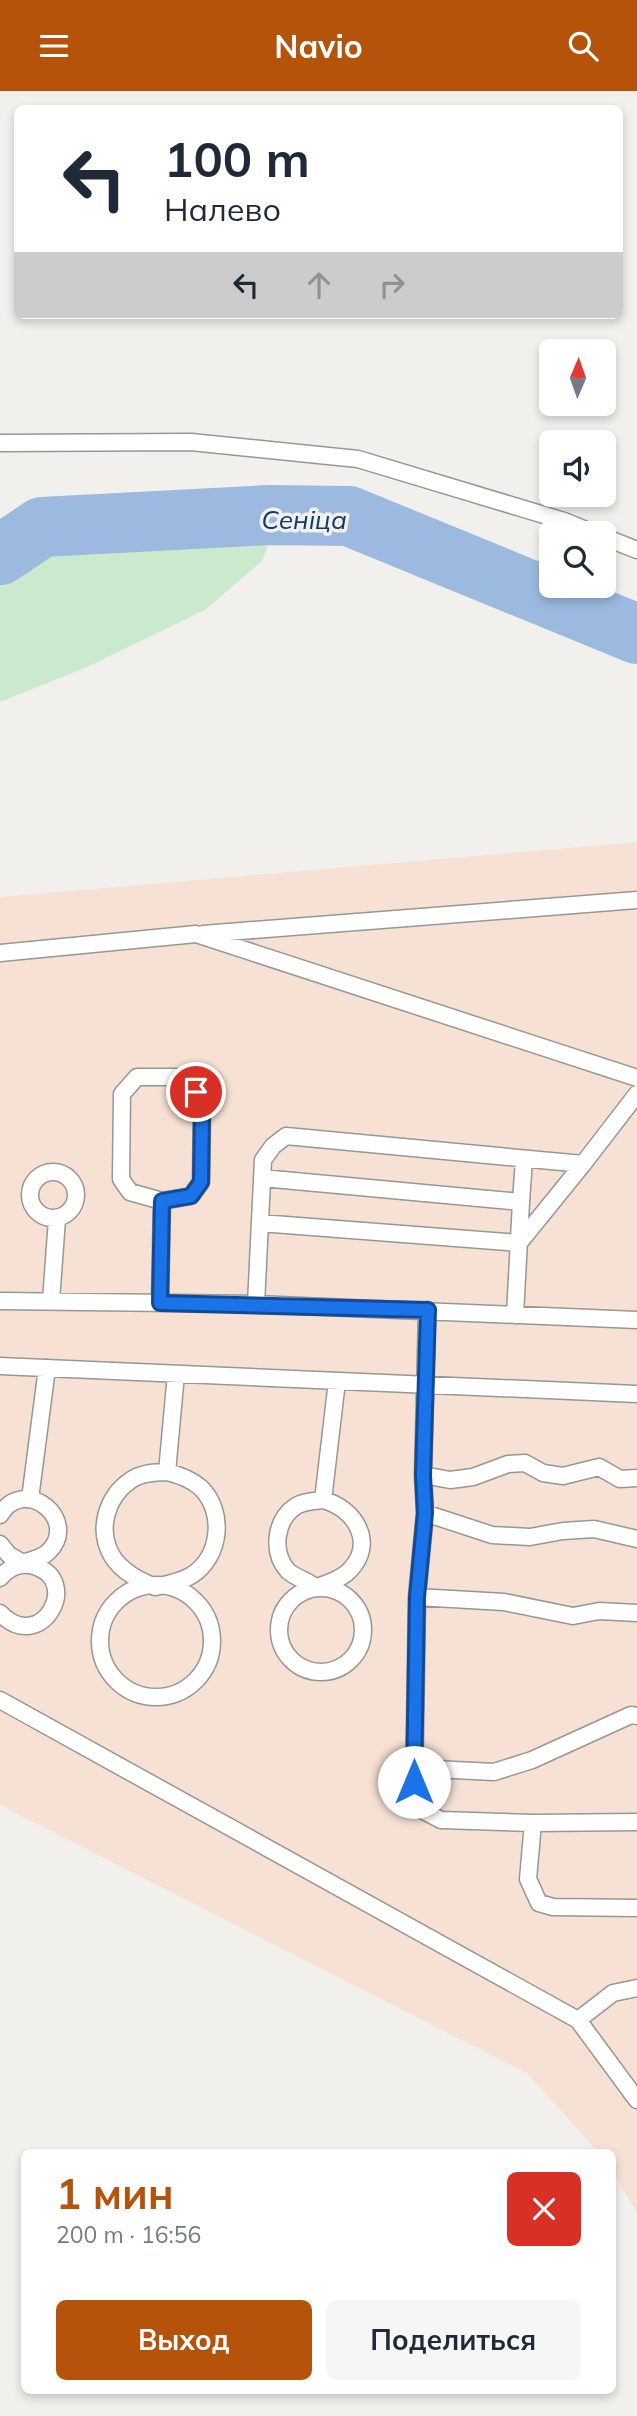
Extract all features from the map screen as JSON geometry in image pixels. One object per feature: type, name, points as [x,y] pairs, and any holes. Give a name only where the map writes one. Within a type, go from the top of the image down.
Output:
[{"type":"lane","points":[[0,443],[191,442],[358,459],[564,521]]},
{"type":"lane","points":[[616,542],[637,550]]},
{"type":"lane","points":[[0,953],[196,934],[637,900]]},
{"type":"lane","points":[[196,934],[637,1077]]},
{"type":"lane","points":[[137,1077],[185,1077],[196,1092],[202,1109],[201,1182],[191,1196],[162,1201],[130,1192],[121,1179],[122,1094],[137,1077]]},
{"type":"lane","points":[[519,1243],[637,1094]]},
{"type":"lane","points":[[256,1304],[263,1160],[273,1146],[286,1136],[583,1164]]},
{"type":"lane","points":[[515,1315],[524,1159]]},
{"type":"lane","points":[[262,1178],[521,1202]]},
{"type":"lane","points":[[160,1303],[162,1201]]},
{"type":"lane","points":[[51,1301],[57,1219]]},
{"type":"lane","points":[[260,1223],[519,1243]]},
{"type":"lane","points":[[0,1301],[256,1304],[637,1320]]},
{"type":"lane","points":[[428,1310],[423,1475],[425,1513],[417,1597],[414,1796],[420,1809],[440,1820],[637,1822]]},
{"type":"lane","points":[[0,1366],[637,1394]]},
{"type":"lane","points":[[30,1499],[47,1368]]},
{"type":"lane","points":[[167,1472],[176,1374]]},
{"type":"lane","points":[[323,1500],[337,1381]]},
{"type":"lane","points":[[423,1475],[450,1480],[473,1477],[508,1464],[524,1463],[543,1473],[563,1476],[599,1468],[620,1479],[637,1478]]},
{"type":"lane","points":[[167,1472],[149,1473],[132,1479],[118,1490],[109,1505],[104,1523],[106,1541],[113,1557],[124,1571],[155,1587],[181,1590],[196,1601],[207,1618],[212,1636],[210,1655],[202,1673],[188,1687],[170,1695],[152,1697],[135,1693],[119,1684],[107,1670],[100,1653],[99,1636],[104,1618],[113,1603],[127,1592],[144,1585],[155,1587],[193,1574],[207,1560],[215,1543],[217,1523],[213,1504],[201,1489],[186,1477],[167,1472]]},
{"type":"lane","points":[[0,1515],[11,1503],[30,1499],[49,1508],[55,1515],[57,1535],[54,1545],[47,1553],[9,1569],[0,1578]]},
{"type":"lane","points":[[316,1588],[287,1569],[279,1557],[277,1543],[285,1516],[296,1506],[323,1500],[336,1503],[356,1521],[361,1547],[357,1560],[339,1579],[316,1588],[298,1594],[281,1617],[279,1631],[282,1645],[295,1662],[313,1671],[328,1672],[352,1659],[363,1635],[363,1622],[350,1598],[339,1591],[316,1588]]},
{"type":"lane","points":[[425,1513],[492,1535],[530,1537],[594,1529],[637,1539]]},
{"type":"lane","points":[[0,1544],[9,1555],[38,1567],[53,1581],[56,1591],[52,1611],[46,1619],[27,1626],[7,1621],[0,1613]]},
{"type":"lane","points":[[417,1597],[504,1602],[573,1615],[599,1611],[637,1613]]},
{"type":"lane","points":[[0,1700],[578,2019],[637,2100]]},
{"type":"lane","points":[[414,1768],[494,1772],[532,1760],[631,1715],[637,1716]]},
{"type":"lane","points":[[533,1823],[528,1879],[539,1903],[553,1907],[637,1908]]},
{"type":"lane","points":[[578,2019],[613,1993],[637,1988]]},
{"type":"shaded area","points":[[637,842],[637,2213],[616,2177],[616,2149],[595,2149],[528,2074],[0,1805],[0,897]]},
{"type":"green space","points":[[230,510],[268,546],[262,561],[205,610],[85,668],[0,702],[0,523]]},
{"type":"waterway","name":"Сеніца","points":[[0,555],[42,527],[270,515],[349,516],[637,634]]},
{"type":"route","points":[[196,1092],[202,1109],[201,1182],[191,1196],[162,1201],[160,1303],[428,1310],[423,1475],[425,1513],[417,1597],[414,1782]]}]
